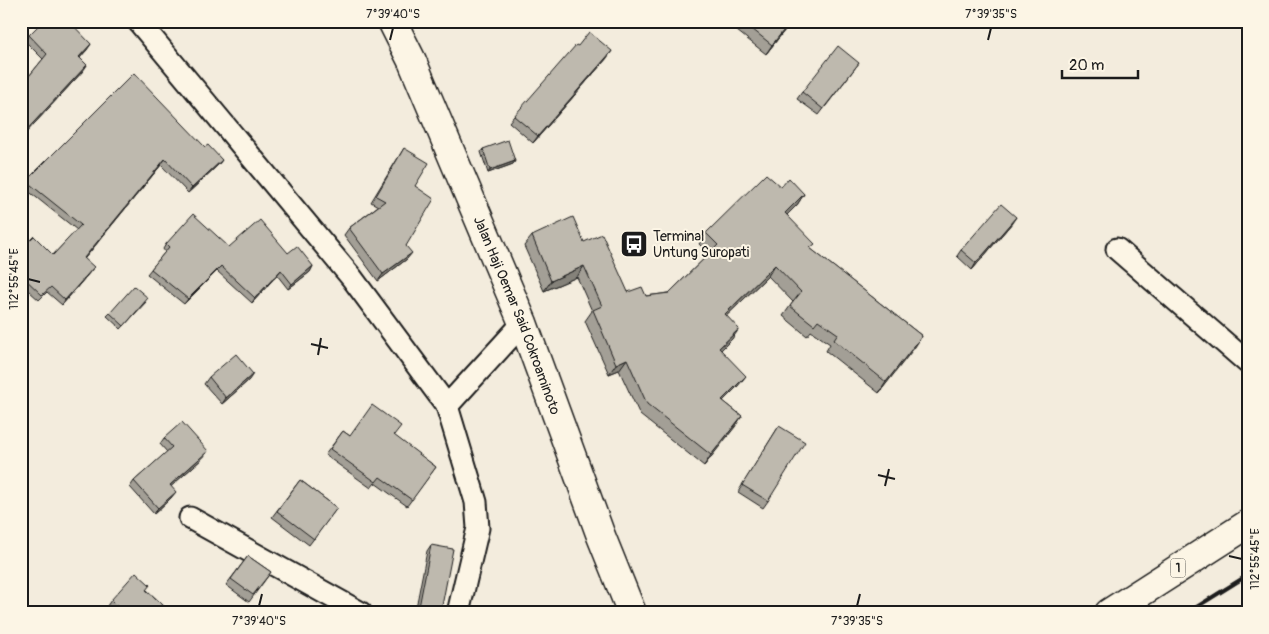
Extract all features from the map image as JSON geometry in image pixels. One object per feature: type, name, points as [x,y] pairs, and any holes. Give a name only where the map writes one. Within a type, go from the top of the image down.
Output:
[{"type":"highway","name":"Jalan Haji Oemar Said Cokroaminoto","points":[[392,21],[412,61],[523,323],[601,536],[632,613]]},
{"type":"highway","name":"1","points":[[1109,613],[1248,524]]},
{"type":"street","points":[[138,21],[352,278],[447,406],[476,502],[478,528],[458,613]]},
{"type":"street","points":[[1117,249],[1248,363]]},
{"type":"street","points":[[447,406],[523,323]]},
{"type":"street","points":[[190,518],[361,613]]},
{"type":"building","points":[[43,21],[69,21],[91,44],[79,57],[87,65],[21,136],[21,86],[47,54],[29,35]]},
{"type":"building","points":[[742,21],[791,21],[772,45]]},
{"type":"building","points":[[589,32],[612,51],[538,136],[514,116]]},
{"type":"building","points":[[838,46],[859,63],[823,109],[802,92]]},
{"type":"building","points":[[134,73],[205,147],[208,145],[222,160],[192,188],[165,159],[84,258],[94,267],[65,300],[51,287],[42,295],[21,275],[21,241],[26,244],[34,236],[53,255],[81,225],[26,181]]},
{"type":"building","points":[[508,140],[515,161],[490,170],[483,149]]},
{"type":"building","points":[[404,148],[429,163],[415,186],[434,199],[406,246],[412,253],[383,274],[349,228],[385,201],[376,196]]},
{"type":"building","points":[[766,174],[781,187],[789,178],[804,194],[785,213],[815,244],[810,248],[922,336],[886,382],[834,340],[838,334],[818,320],[814,325],[790,306],[801,292],[775,265],[725,314],[739,329],[719,348],[746,376],[722,400],[742,416],[711,455],[647,404],[627,359],[616,364],[593,310],[602,306],[584,266],[551,281],[532,236],[573,217],[584,242],[602,234],[628,292],[642,287],[646,296],[669,293],[718,245],[706,233]]},
{"type":"building","points":[[1001,204],[1016,217],[976,263],[961,250]]},
{"type":"building","points":[[193,214],[229,247],[260,220],[288,253],[297,246],[313,266],[292,284],[281,270],[255,298],[221,266],[188,299],[151,269],[169,247],[166,244]]},
{"type":"building","points":[[134,286],[148,298],[124,326],[110,313]]},
{"type":"building","points":[[236,354],[253,374],[226,398],[209,377]]},
{"type":"building","points":[[372,405],[401,426],[394,435],[436,467],[412,500],[380,477],[376,482],[330,449],[343,431],[350,436]]},
{"type":"building","points":[[182,422],[208,451],[170,485],[176,492],[158,508],[134,481],[172,447],[164,438]]},
{"type":"building","points":[[779,426],[805,442],[768,501],[742,485]]},
{"type":"building","points":[[300,480],[337,508],[314,539],[277,511]]},
{"type":"building","points":[[431,545],[453,549],[441,611],[419,607]]},
{"type":"building","points":[[248,556],[271,572],[253,595],[231,579]]},
{"type":"building","points":[[136,572],[150,585],[146,590],[164,606],[157,613],[124,613],[111,600]]},
{"type":"railway","points":[[1187,613],[1248,575]]},
{"type":"place","name":"Terminal Untung Suropati","points":[[634,244]]}]
